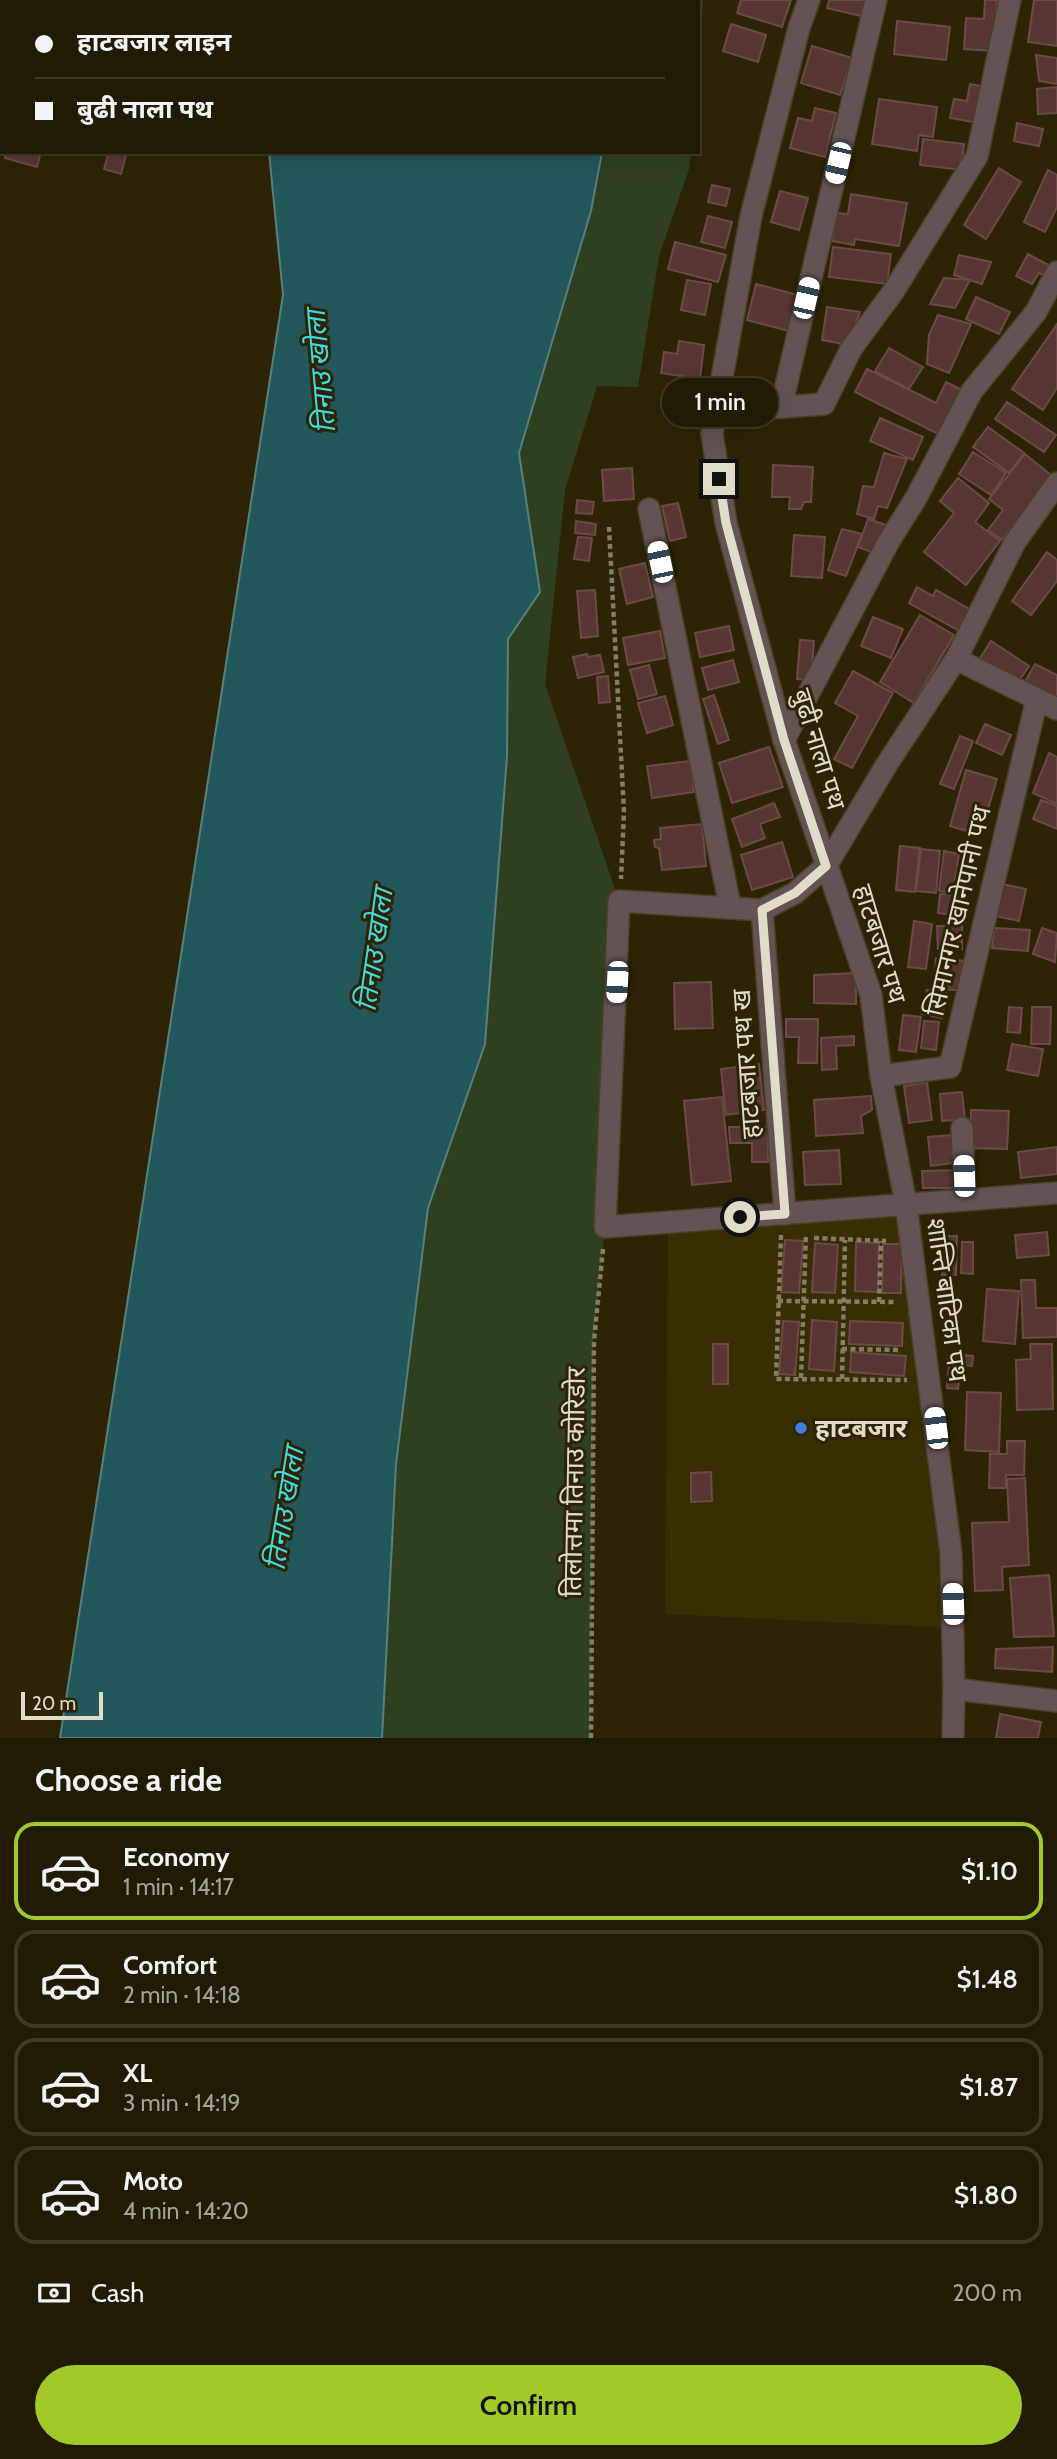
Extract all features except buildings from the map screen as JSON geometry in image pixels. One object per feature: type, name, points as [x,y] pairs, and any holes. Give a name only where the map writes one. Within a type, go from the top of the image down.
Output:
[{"type":"street","name":"बुढी नाला पथ","points":[[809,0],[799,28],[751,216],[712,434],[726,523],[784,740],[826,866]]},
{"type":"street","points":[[781,407],[876,0]]},
{"type":"street","points":[[716,412],[824,404],[851,349],[893,292],[977,156],[1010,0]]},
{"type":"street","points":[[784,740],[972,391],[1036,312],[1057,272]]},
{"type":"street","name":"बुढी नाला पथ","points":[[826,866],[887,764],[956,659],[1015,542],[1057,483]]},
{"type":"street","points":[[649,509],[730,906]]},
{"type":"street","points":[[956,659],[1057,709]]},
{"type":"street","name":"सिमानगर खानेपानी पथ","points":[[881,1076],[950,1067],[1037,699]]},
{"type":"street","points":[[826,866],[795,893],[762,910],[619,901],[605,1227],[1057,1193]]},
{"type":"street","name":"हाटबजार पथ","points":[[826,866],[871,995],[881,1076],[906,1204]]},
{"type":"street","name":"हाटबजार पथ ख","points":[[762,910],[785,1214]]},
{"type":"street","points":[[962,1128],[965,1200]]},
{"type":"street","name":"शान्ति बाटिका पथ","points":[[906,1204],[951,1554],[953,1738]]},
{"type":"street","points":[[954,1689],[1057,1701]]},
{"type":"path","points":[[609,527],[624,812],[619,901]]},
{"type":"path","points":[[842,1379],[846,1209]]},
{"type":"path","points":[[801,1378],[808,1212]]},
{"type":"path","name":"तिलोत्तमा तिनाउ कोरिडोर","points":[[591,1738],[594,1341],[605,1227]]},
{"type":"path","points":[[891,1241],[781,1236],[776,1379],[909,1380]]},
{"type":"path","points":[[879,1302],[881,1241]]},
{"type":"path","points":[[778,1301],[920,1302]]},
{"type":"path","points":[[842,1349],[908,1351]]},
{"type":"shaded area","name":"हाटबजार","points":[[906,1204],[953,1628],[665,1614],[668,1225]]},
{"type":"green space","points":[[700,0],[703,0],[700,52]]},
{"type":"green space","points":[[602,154],[691,154],[689,169],[659,256],[638,387],[597,386],[565,490],[545,684],[619,901],[605,1227],[594,1341],[591,1738],[382,1738],[396,1464],[428,1208],[485,1044],[507,756],[508,639],[540,592],[519,453],[591,211]]},
{"type":"water","name":"तिनाउ खोला","points":[[269,154],[602,154],[591,211],[519,453],[540,592],[508,639],[507,756],[485,1044],[428,1208],[396,1464],[382,1738],[60,1738],[283,295]]},
{"type":"place","name":"हाटबजार","points":[[801,1428]]},
{"type":"route","points":[[719,479],[726,523],[784,740],[826,866],[795,893],[762,910],[785,1214],[740,1217]]}]
